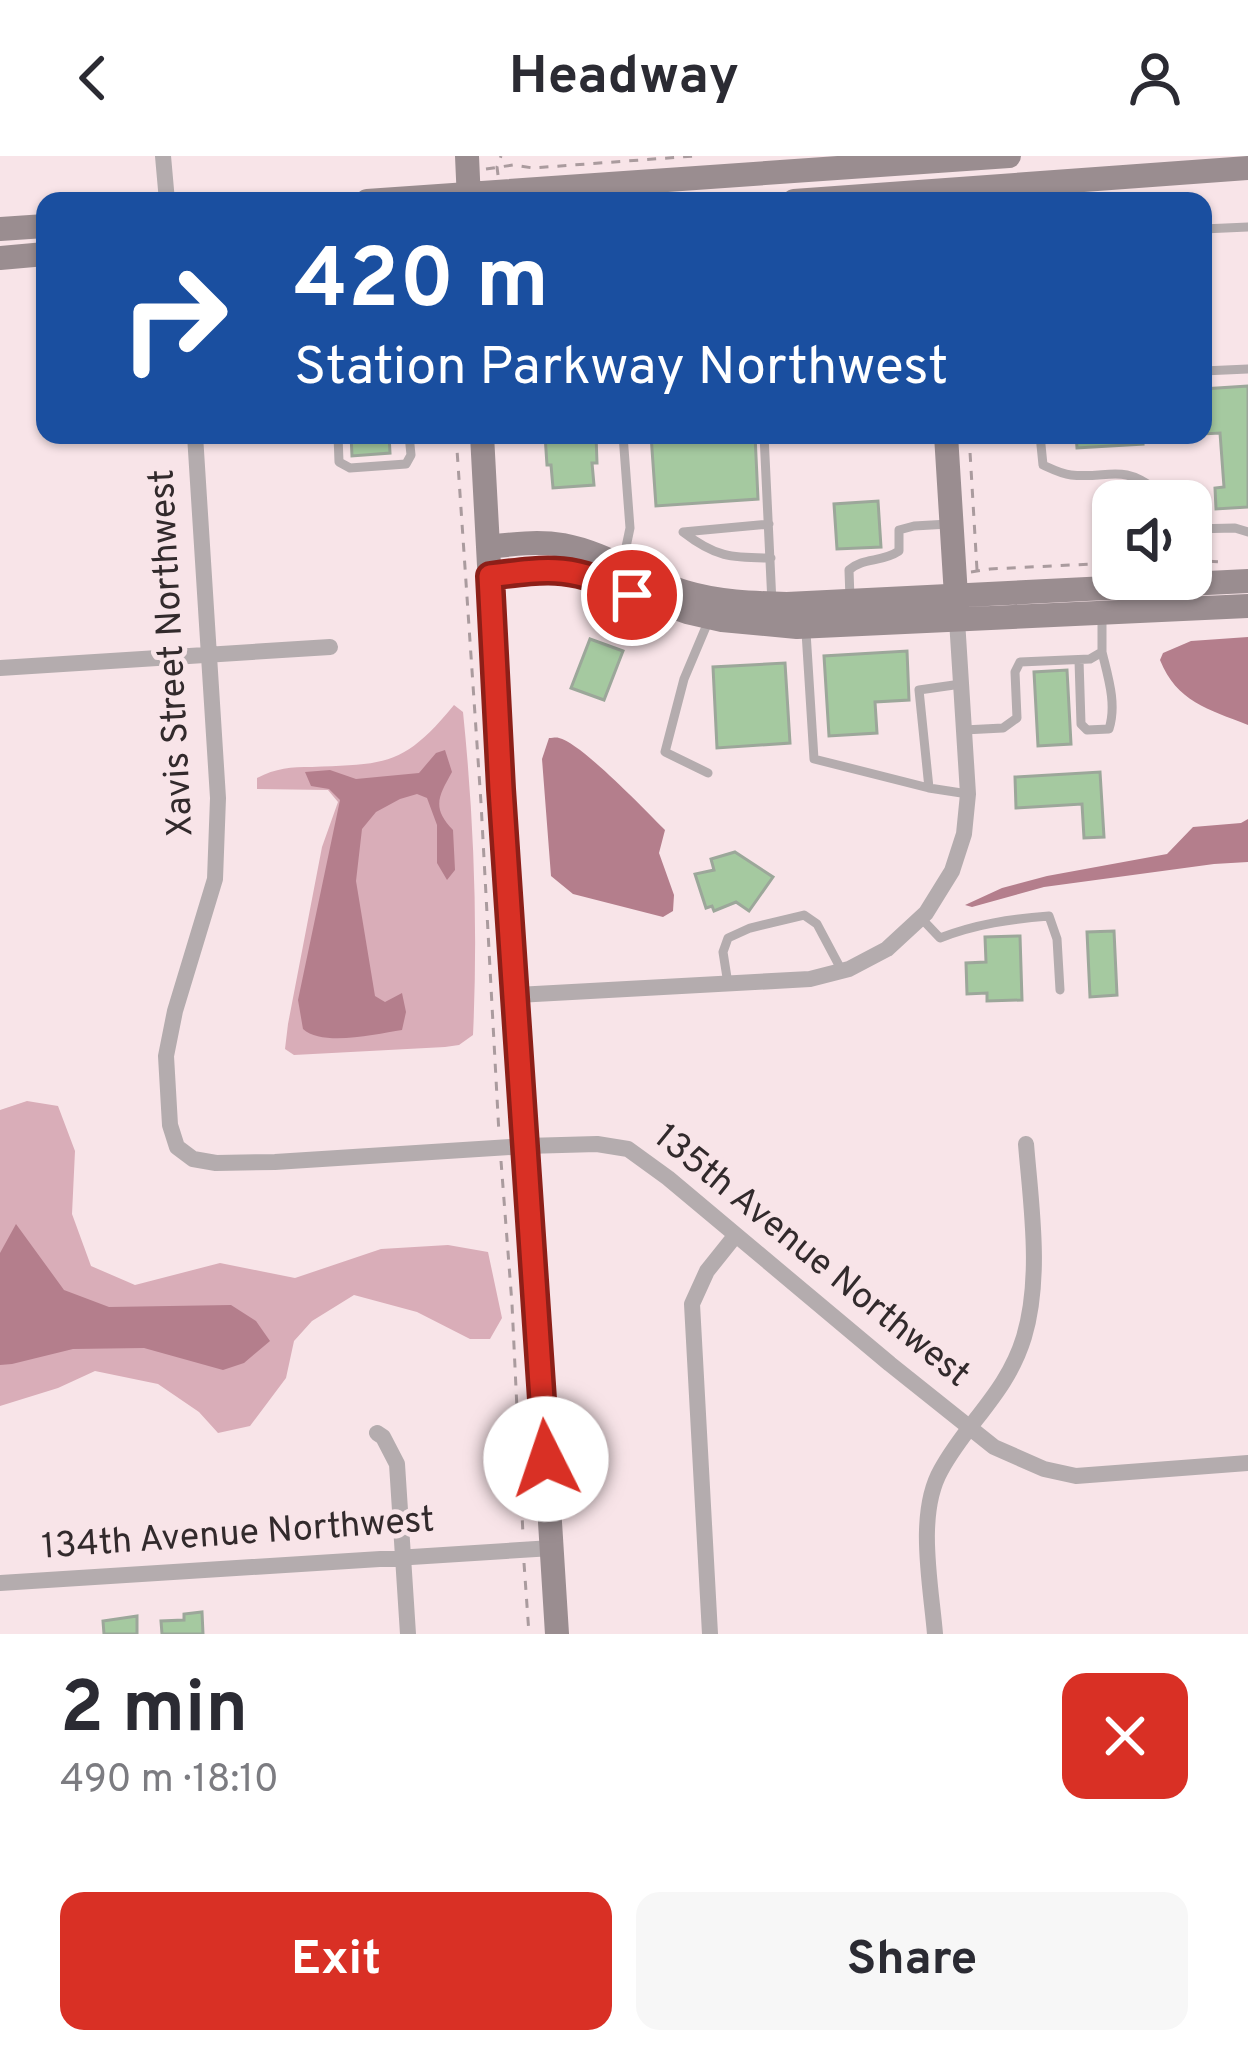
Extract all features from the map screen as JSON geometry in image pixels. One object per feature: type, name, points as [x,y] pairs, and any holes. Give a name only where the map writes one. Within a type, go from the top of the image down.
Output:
[{"type":"street","points":[[164,156],[166,192]]},
{"type":"street","points":[[467,156],[469,192]]},
{"type":"street","points":[[530,192],[1010,156]]},
{"type":"street","points":[[977,192],[1248,168]]},
{"type":"street","points":[[0,229],[36,227]]},
{"type":"street","points":[[0,258],[36,255]]},
{"type":"street","name":"Xavis Street Northwest","points":[[177,1147],[170,1125],[166,1056],[215,879],[218,798],[196,444]]},
{"type":"street","points":[[482,444],[557,1634]]},
{"type":"street","points":[[517,995],[810,979],[887,949],[923,916],[952,871],[964,834],[968,794],[961,591],[947,444]]},
{"type":"street","points":[[488,547],[562,545],[619,576],[632,595],[710,617],[772,614],[850,599],[1092,581]]},
{"type":"street","points":[[490,576],[566,569],[619,576],[741,602],[805,626],[961,591],[1102,613],[1248,606]]},
{"type":"street","points":[[0,668],[330,647]]},
{"type":"street","name":"135th Avenue Northwest","points":[[177,1147],[193,1159],[216,1163],[526,1146],[597,1144],[628,1149],[994,1447],[1044,1469],[1076,1476],[1248,1463]]},
{"type":"street","points":[[935,1634],[927,1519],[939,1472],[1008,1378],[1031,1304],[1026,1144]]},
{"type":"street","points":[[710,1634],[692,1304],[707,1270],[735,1236]]},
{"type":"street","points":[[377,1433],[397,1464],[408,1634]]},
{"type":"street","name":"134th Avenue Northwest","points":[[0,1583],[552,1548]]},
{"type":"lane","points":[[1212,229],[1248,226]]},
{"type":"lane","points":[[1212,371],[1248,369]]},
{"type":"lane","points":[[338,444],[339,462],[350,468],[406,464],[409,444]]},
{"type":"lane","points":[[619,576],[630,528],[624,444]]},
{"type":"lane","points":[[765,444],[772,614]]},
{"type":"lane","points":[[1041,444],[1043,465],[1067,476],[1111,473],[1143,480]]},
{"type":"lane","points":[[769,524],[683,532],[720,555],[770,558]]},
{"type":"lane","points":[[850,599],[849,570],[858,562],[886,559],[899,551],[899,530],[952,524]]},
{"type":"lane","points":[[1212,529],[1248,532]]},
{"type":"lane","points":[[1079,660],[1081,724],[1088,730],[1109,728],[1113,722],[1102,652],[1102,613]]},
{"type":"lane","points":[[708,773],[665,752],[684,679],[710,617]]},
{"type":"lane","points":[[805,626],[814,760],[968,794]]},
{"type":"lane","points":[[964,730],[1003,728],[1017,718],[1015,672],[1019,662],[1090,659],[1102,652]]},
{"type":"lane","points":[[928,788],[919,690],[961,684]]},
{"type":"lane","points":[[728,984],[723,952],[728,938],[804,915],[817,924],[842,970]]},
{"type":"lane","points":[[923,916],[940,938],[1000,921],[1049,916],[1057,938],[1060,990]]},
{"type":"path","points":[[501,156],[497,167],[533,168],[694,156]]},
{"type":"path","points":[[457,444],[529,1634]]},
{"type":"path","points":[[969,444],[961,591],[1092,567]]},
{"type":"shaded area","points":[[1248,637],[1248,725],[1185,695],[1160,660],[1163,653],[1191,641]]},
{"type":"shaded area","points":[[454,705],[463,712],[472,833],[473,1035],[459,1045],[445,1047],[294,1055],[285,1049],[288,1024],[322,847],[338,802],[328,790],[257,789],[257,778],[284,769],[392,758],[421,740]]},
{"type":"shaded area","points":[[549,738],[569,742],[582,752],[665,830],[659,853],[674,895],[673,911],[663,917],[573,894],[551,876],[542,759]]},
{"type":"shaded area","points":[[445,750],[452,772],[440,808],[453,830],[455,870],[447,880],[437,863],[437,825],[427,798],[417,794],[400,799],[376,812],[362,829],[356,881],[375,996],[385,1002],[402,993],[406,1012],[402,1030],[350,1038],[312,1034],[303,1029],[298,1000],[340,800],[329,789],[311,786],[305,772],[330,770],[356,779],[419,773],[436,753]]},
{"type":"shaded area","points":[[1248,819],[1248,862],[1044,887],[965,905],[1002,888],[1047,876],[1167,854],[1193,827]]},
{"type":"shaded area","points":[[27,1101],[58,1106],[75,1151],[72,1214],[91,1266],[135,1285],[220,1263],[295,1278],[381,1249],[448,1245],[488,1252],[502,1318],[490,1339],[470,1339],[417,1312],[354,1295],[312,1321],[294,1341],[286,1378],[250,1426],[218,1433],[199,1412],[158,1384],[95,1371],[0,1406],[0,1110]]},
{"type":"shaded area","points":[[16,1224],[64,1290],[109,1307],[231,1305],[256,1321],[270,1341],[244,1363],[223,1370],[144,1348],[73,1349],[0,1365],[0,1253]]},
{"type":"building","points":[[1248,386],[1248,507],[1216,509],[1215,488],[1224,487],[1220,433],[1212,433],[1212,388]]},
{"type":"building","points":[[351,444],[390,444],[390,453],[352,456]]},
{"type":"building","points":[[546,444],[596,444],[594,485],[553,488],[551,465],[547,465]]},
{"type":"building","points":[[652,444],[755,444],[758,499],[656,506]]},
{"type":"building","points":[[1077,444],[1143,444],[1077,448]]},
{"type":"building","points":[[878,501],[881,547],[837,549],[834,504]]},
{"type":"building","points":[[590,639],[623,651],[604,700],[571,688]]},
{"type":"building","points":[[907,651],[909,700],[875,702],[877,733],[829,736],[824,656]]},
{"type":"building","points":[[785,663],[790,743],[717,748],[713,667]]},
{"type":"building","points":[[1067,670],[1071,744],[1038,746],[1034,672]]},
{"type":"building","points":[[1100,772],[1104,837],[1084,838],[1082,804],[1016,808],[1015,777]]},
{"type":"building","points":[[735,852],[773,877],[749,911],[736,902],[714,911],[712,906],[706,908],[695,874],[714,870],[711,859]]},
{"type":"building","points":[[1114,931],[1117,995],[1090,997],[1087,932]]},
{"type":"building","points":[[1020,936],[1022,1000],[987,1001],[987,993],[967,994],[966,963],[986,962],[985,937]]},
{"type":"building","points":[[202,1612],[203,1634],[162,1634],[161,1621],[184,1620],[184,1614]]},
{"type":"building","points":[[137,1616],[137,1634],[104,1634],[103,1621]]},
{"type":"route","points":[[546,1459],[490,576],[566,569],[632,595]]}]
